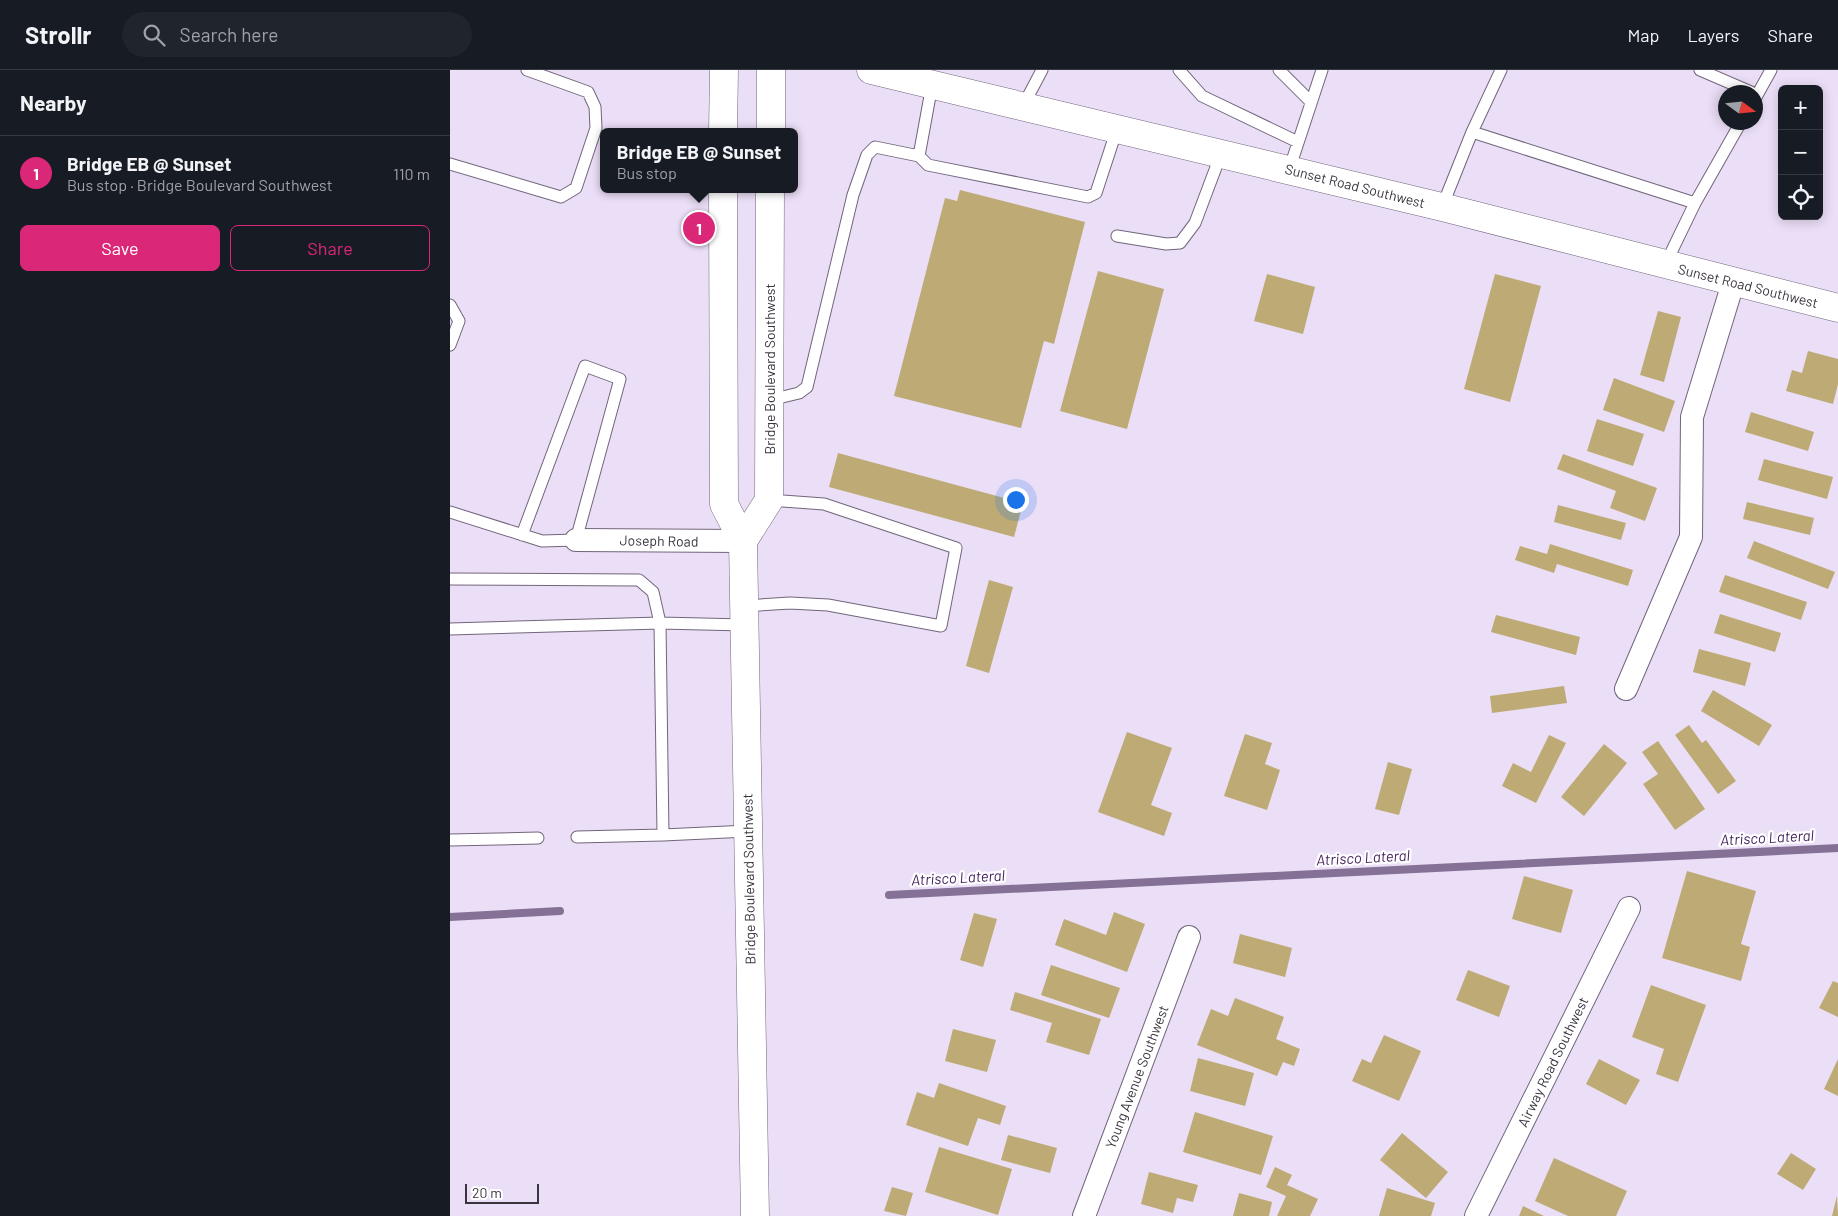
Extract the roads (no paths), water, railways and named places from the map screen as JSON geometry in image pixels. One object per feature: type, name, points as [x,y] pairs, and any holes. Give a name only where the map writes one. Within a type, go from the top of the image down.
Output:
[{"type":"main road","points":[[724,70],[724,128]]},
{"type":"main road","points":[[770,128],[771,70]]},
{"type":"main road","name":"Sunset Road Southwest","points":[[872,70],[1442,207],[1838,308]]},
{"type":"main road","name":"Bridge Boulevard Southwest","points":[[723,193],[724,504],[743,541],[755,1216]]},
{"type":"main road","name":"Bridge Boulevard Southwest","points":[[769,500],[770,193]]},
{"type":"main road","points":[[743,541],[769,500]]},
{"type":"street","points":[[1626,689],[1691,537],[1692,417],[1734,283]]},
{"type":"street","name":"Joseph Road","points":[[576,540],[743,541]]},
{"type":"street","name":"Airway Road Southwest","points":[[1476,1216],[1629,908]]},
{"type":"street","name":"Young Avenue Southwest","points":[[1084,1216],[1190,937]]},
{"type":"lane","points":[[450,164],[561,197],[576,188],[596,128],[595,107],[588,92],[527,70]]},
{"type":"lane","points":[[1023,106],[1042,70]]},
{"type":"lane","points":[[1179,70],[1202,96],[1298,142]]},
{"type":"lane","points":[[1279,70],[1311,102]]},
{"type":"lane","points":[[1289,170],[1322,70]]},
{"type":"lane","points":[[1442,207],[1472,132],[1501,70]]},
{"type":"lane","points":[[1700,70],[1733,85]]},
{"type":"lane","points":[[1761,85],[1771,70]]},
{"type":"lane","points":[[918,156],[932,85]]},
{"type":"lane","points":[[770,400],[799,393],[807,387],[853,194],[867,155],[875,147],[918,156],[928,165],[1088,198],[1096,193],[1117,129]]},
{"type":"lane","points":[[1665,265],[1695,203],[1736,130]]},
{"type":"lane","points":[[1472,132],[1695,203]]},
{"type":"lane","points":[[1117,236],[1166,244],[1180,244],[1195,223],[1221,154]]},
{"type":"lane","points":[[450,305],[458,320],[450,345]]},
{"type":"lane","points":[[450,512],[522,535],[542,541],[576,540],[620,379],[585,366],[522,535]]},
{"type":"lane","points":[[450,629],[660,623],[744,615],[790,603],[828,606],[941,626],[956,548],[824,504],[769,500]]},
{"type":"lane","points":[[450,579],[639,580],[653,592],[660,623],[663,835]]},
{"type":"lane","points":[[577,837],[748,831]]},
{"type":"lane","points":[[450,840],[538,838]]},
{"type":"waterway","name":"Atrisco Lateral","points":[[889,895],[1838,848]]},
{"type":"waterway","name":"Atrisco Lateral","points":[[450,917],[560,911]]},
{"type":"place","name":"Bridge EB @ Sunset","points":[[699,228]]}]
